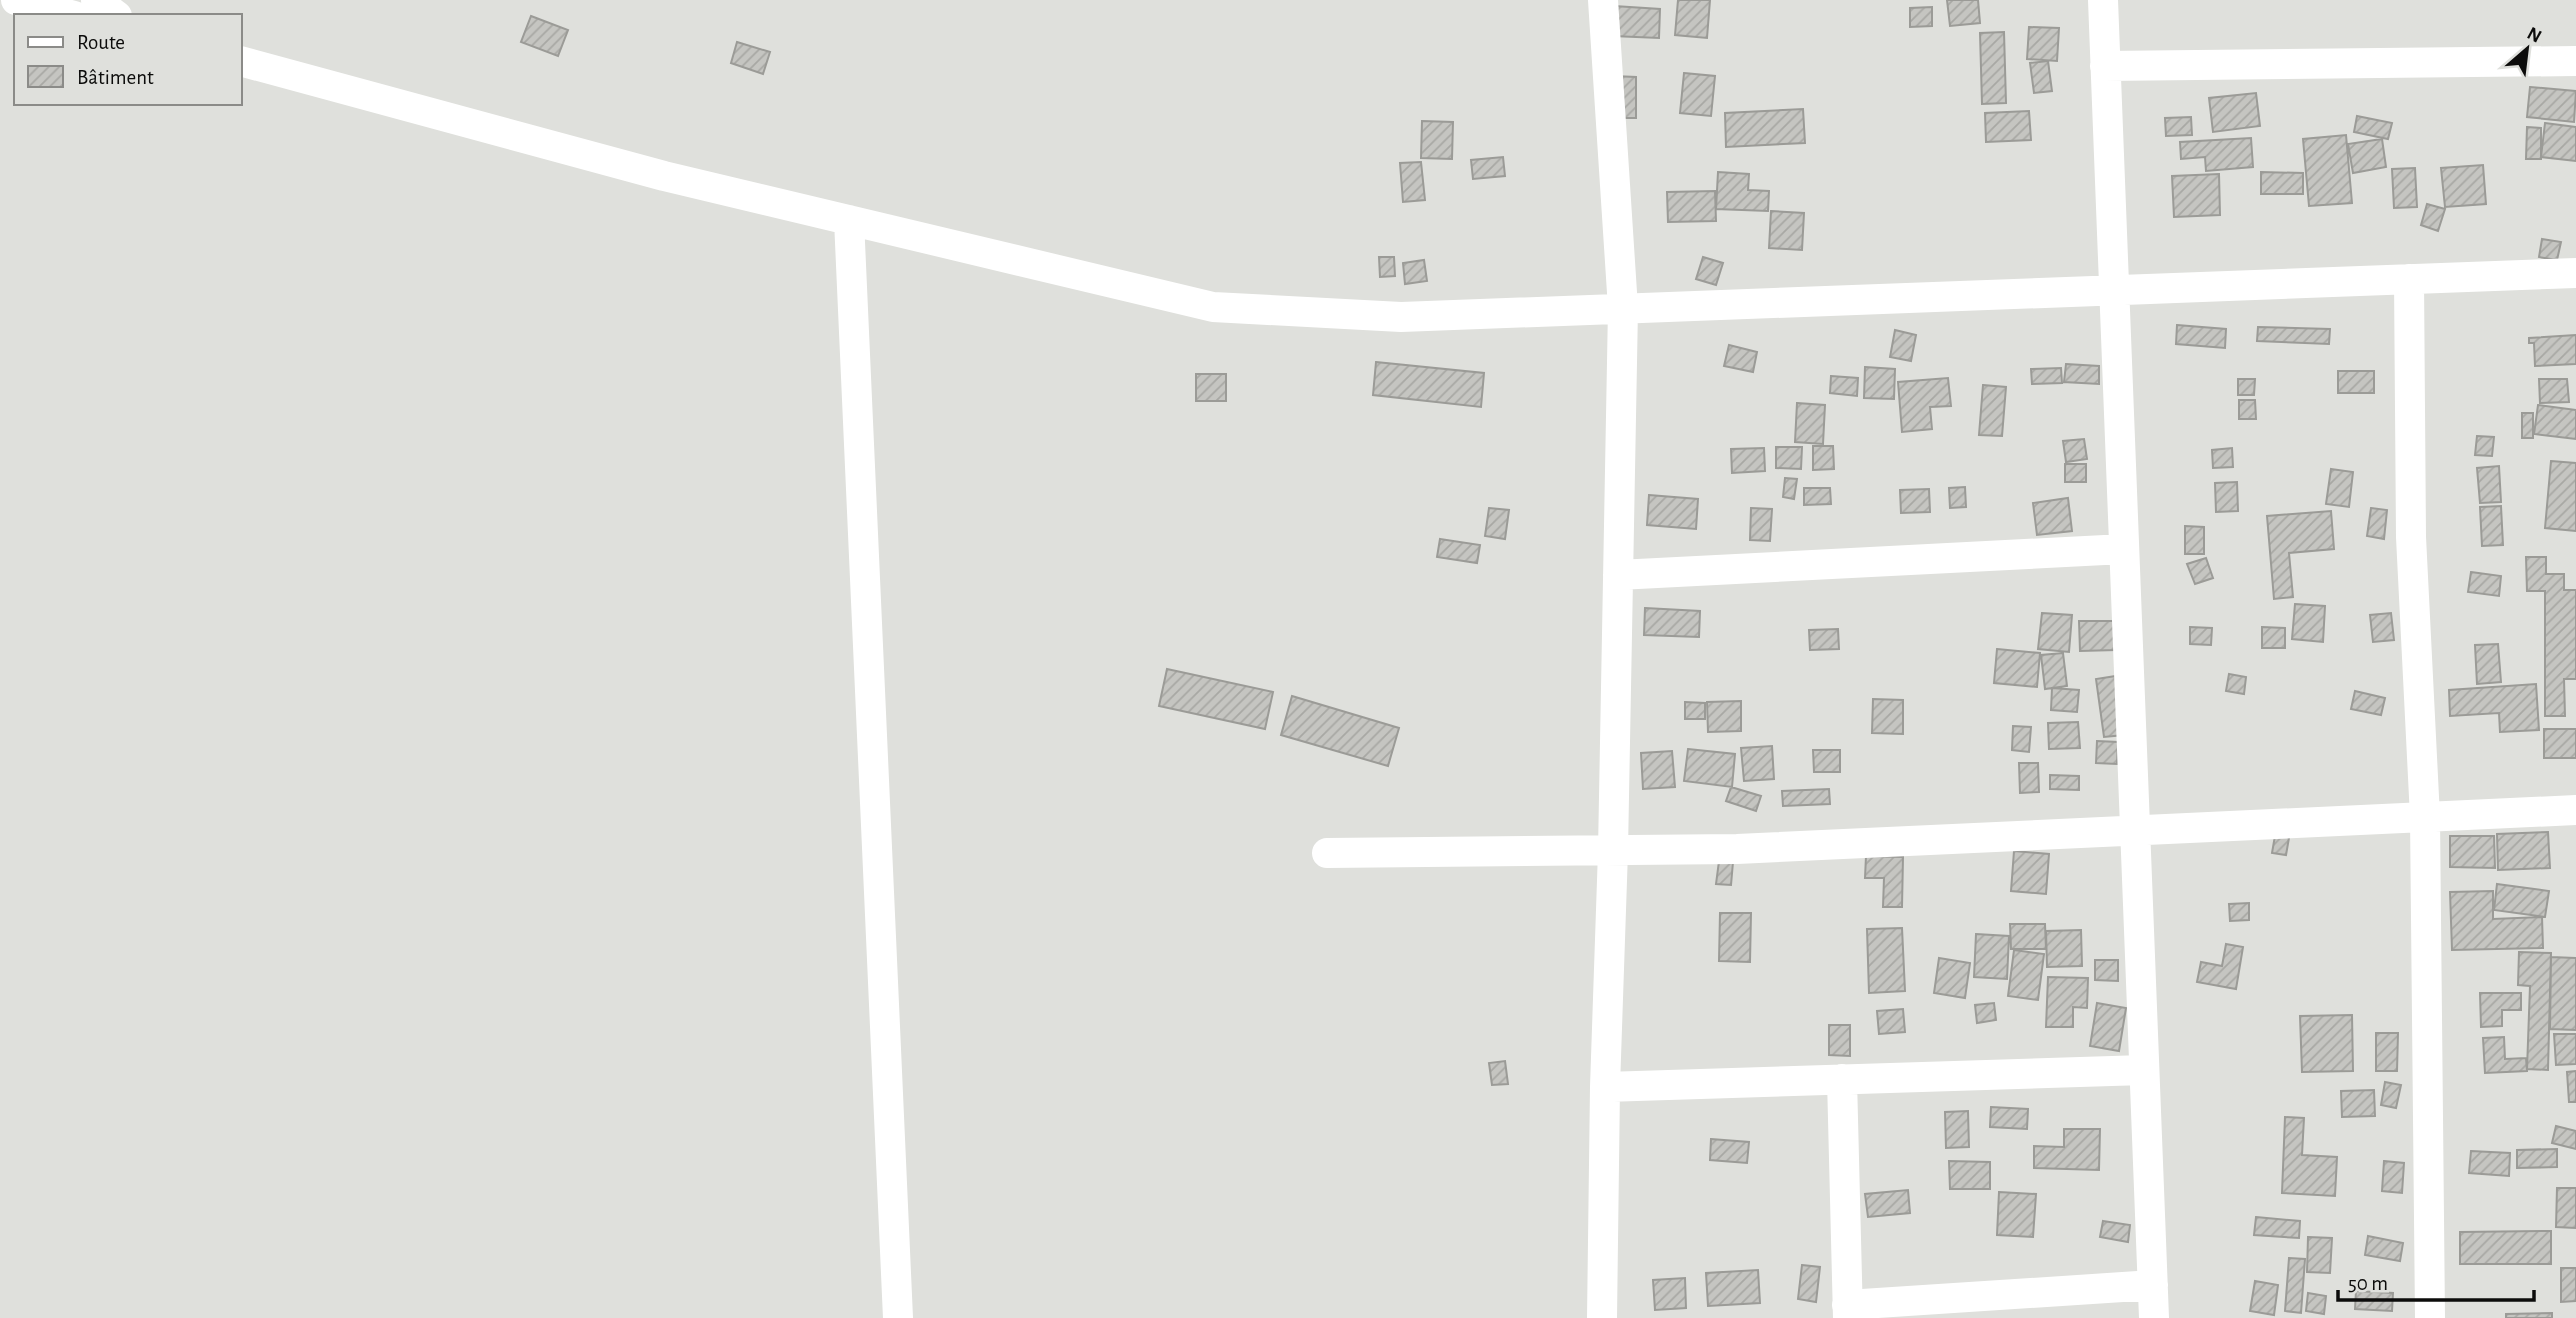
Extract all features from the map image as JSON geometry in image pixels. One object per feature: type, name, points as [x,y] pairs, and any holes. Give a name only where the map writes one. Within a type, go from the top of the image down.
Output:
[{"type":"street","points":[[16,0],[67,14]]},
{"type":"street","points":[[96,0],[114,14]]},
{"type":"street","points":[[1602,1318],[1623,309],[1603,0]]},
{"type":"street","points":[[2103,0],[2154,1318]]},
{"type":"street","points":[[2105,66],[2576,61]]},
{"type":"street","points":[[242,62],[664,176],[1213,307],[1401,317],[2576,273]]},
{"type":"street","points":[[849,220],[898,1318]]},
{"type":"street","points":[[2409,279],[2411,537],[2425,817],[2430,1318]]},
{"type":"street","points":[[1618,575],[2124,549]]},
{"type":"street","points":[[1327,853],[1751,848],[2576,810]]},
{"type":"street","points":[[1605,1087],[2144,1070]]},
{"type":"street","points":[[1842,1079],[1847,1312],[2153,1285]]},
{"type":"building","points":[[1678,0],[1710,0],[1707,38],[1675,35]]},
{"type":"building","points":[[1947,0],[1978,0],[1980,23],[1950,26]]},
{"type":"building","points":[[1614,6],[1660,9],[1659,38],[1613,36]]},
{"type":"building","points":[[1932,7],[1932,26],[1910,27],[1910,8]]},
{"type":"building","points":[[531,16],[568,30],[558,56],[521,42]]},
{"type":"building","points":[[2029,27],[2059,28],[2057,61],[2027,59]]},
{"type":"building","points":[[2004,32],[2006,103],[1982,104],[1980,33]]},
{"type":"building","points":[[737,42],[770,52],[763,74],[731,63]]},
{"type":"building","points":[[2048,61],[2052,91],[2034,93],[2030,63]]},
{"type":"building","points":[[1684,73],[1715,76],[1711,116],[1680,113]]},
{"type":"building","points":[[1613,76],[1636,77],[1636,118],[1614,118]]},
{"type":"building","points":[[2530,87],[2576,91],[2574,122],[2527,117]]},
{"type":"building","points":[[2256,93],[2260,126],[2213,132],[2209,98]]},
{"type":"building","points":[[1803,109],[1805,143],[1726,147],[1725,113]]},
{"type":"building","points":[[2029,111],[2031,140],[1986,142],[1985,113]]},
{"type":"building","points":[[2357,116],[2392,123],[2388,139],[2354,132]]},
{"type":"building","points":[[2191,117],[2192,135],[2166,136],[2165,118]]},
{"type":"building","points":[[1422,121],[1453,122],[1452,159],[1421,158]]},
{"type":"building","points":[[2545,123],[2576,127],[2576,161],[2541,157]]},
{"type":"building","points":[[2527,127],[2541,128],[2541,159],[2526,159]]},
{"type":"building","points":[[2346,135],[2352,203],[2309,206],[2303,139]]},
{"type":"building","points":[[2251,138],[2253,167],[2206,171],[2205,157],[2181,159],[2180,142]]},
{"type":"building","points":[[2382,139],[2386,167],[2353,173],[2348,144]]},
{"type":"building","points":[[1503,157],[1505,176],[1473,179],[1471,160]]},
{"type":"building","points":[[1421,162],[1425,200],[1403,202],[1400,163]]},
{"type":"building","points":[[2483,165],[2486,204],[2445,207],[2441,168]]},
{"type":"building","points":[[2415,168],[2417,207],[2394,208],[2392,169]]},
{"type":"building","points":[[1718,172],[1749,174],[1748,190],[1769,191],[1768,211],[1716,209]]},
{"type":"building","points":[[2261,172],[2303,173],[2303,194],[2261,194]]},
{"type":"building","points":[[2219,174],[2220,215],[2174,217],[2172,176]]},
{"type":"building","points":[[1715,191],[1716,221],[1668,222],[1667,192]]},
{"type":"building","points":[[2427,204],[2445,209],[2438,231],[2421,225]]},
{"type":"building","points":[[1771,211],[1804,213],[1802,250],[1769,248]]},
{"type":"building","points":[[2542,239],[2561,242],[2557,260],[2539,257]]},
{"type":"building","points":[[1379,257],[1394,257],[1395,276],[1380,277]]},
{"type":"building","points":[[1703,257],[1723,263],[1716,285],[1696,279]]},
{"type":"building","points":[[1424,260],[1427,281],[1405,284],[1403,263]]},
{"type":"building","points":[[2177,325],[2226,329],[2225,348],[2176,344]]},
{"type":"building","points":[[2258,327],[2330,329],[2329,344],[2257,341]]},
{"type":"building","points":[[1895,330],[1916,335],[1911,361],[1890,357]]},
{"type":"building","points":[[2576,335],[2576,364],[2535,366],[2534,343],[2529,343],[2529,338]]},
{"type":"building","points":[[1729,345],[1757,352],[1753,372],[1724,366]]},
{"type":"building","points":[[1376,362],[1484,373],[1481,407],[1373,395]]},
{"type":"building","points":[[2066,364],[2099,366],[2099,384],[2064,382]]},
{"type":"building","points":[[1865,367],[1895,369],[1894,399],[1864,398]]},
{"type":"building","points":[[2061,368],[2062,383],[2032,384],[2031,369]]},
{"type":"building","points":[[2338,371],[2374,371],[2374,393],[2338,393]]},
{"type":"building","points":[[1196,374],[1226,374],[1226,401],[1196,401]]},
{"type":"building","points":[[1831,376],[1858,378],[1857,396],[1830,393]]},
{"type":"building","points":[[1948,378],[1951,406],[1930,407],[1932,429],[1902,432],[1898,382]]},
{"type":"building","points":[[2238,379],[2255,379],[2254,395],[2238,395]]},
{"type":"building","points":[[2539,379],[2567,379],[2569,402],[2540,403]]},
{"type":"building","points":[[1983,385],[2006,387],[2002,436],[1979,435]]},
{"type":"building","points":[[2239,400],[2255,400],[2256,419],[2239,419]]},
{"type":"building","points":[[1797,403],[1825,405],[1823,444],[1795,442]]},
{"type":"building","points":[[2538,405],[2576,410],[2576,439],[2534,434]]},
{"type":"building","points":[[2522,413],[2533,413],[2533,438],[2522,438]]},
{"type":"building","points":[[2477,436],[2494,437],[2492,456],[2475,455]]},
{"type":"building","points":[[2084,439],[2087,459],[2066,462],[2063,441]]},
{"type":"building","points":[[1813,446],[1833,446],[1834,469],[1813,470]]},
{"type":"building","points":[[1776,447],[1802,447],[1801,469],[1776,468]]},
{"type":"building","points":[[1764,448],[1765,471],[1732,473],[1731,449]]},
{"type":"building","points":[[2232,448],[2233,467],[2213,468],[2212,450]]},
{"type":"building","points":[[2551,461],[2576,463],[2576,531],[2545,528]]},
{"type":"building","points":[[2065,464],[2086,464],[2086,482],[2065,482]]},
{"type":"building","points":[[2499,466],[2501,502],[2480,503],[2477,468]]},
{"type":"building","points":[[2331,469],[2353,472],[2349,507],[2326,504]]},
{"type":"building","points":[[1785,478],[1797,479],[1794,499],[1783,497]]},
{"type":"building","points":[[2237,482],[2238,511],[2216,512],[2215,483]]},
{"type":"building","points":[[1965,487],[1966,507],[1950,508],[1949,488]]},
{"type":"building","points":[[1804,488],[1830,488],[1831,504],[1804,505]]},
{"type":"building","points":[[1929,489],[1930,512],[1901,513],[1900,490]]},
{"type":"building","points":[[1649,495],[1698,499],[1696,529],[1647,525]]},
{"type":"building","points":[[2068,498],[2072,531],[2037,535],[2033,503]]},
{"type":"building","points":[[2501,506],[2503,545],[2482,546],[2480,507]]},
{"type":"building","points":[[1489,508],[1509,510],[1505,539],[1485,536]]},
{"type":"building","points":[[1751,508],[1772,509],[1770,541],[1750,540]]},
{"type":"building","points":[[2371,508],[2387,510],[2384,539],[2367,536]]},
{"type":"building","points":[[2331,511],[2334,549],[2289,553],[2293,597],[2274,599],[2267,516]]},
{"type":"building","points":[[2185,526],[2204,527],[2204,554],[2185,554]]},
{"type":"building","points":[[1440,539],[1480,545],[1477,563],[1437,557]]},
{"type":"building","points":[[2526,557],[2546,557],[2546,574],[2564,574],[2564,590],[2576,590],[2576,679],[2564,679],[2565,716],[2545,716],[2545,591],[2527,591]]},
{"type":"building","points":[[2206,558],[2213,578],[2195,584],[2187,564]]},
{"type":"building","points":[[2471,572],[2501,576],[2499,596],[2468,592]]},
{"type":"building","points":[[2295,604],[2325,606],[2323,642],[2292,639]]},
{"type":"building","points":[[1645,608],[1700,611],[1699,637],[1644,635]]},
{"type":"building","points":[[2042,613],[2072,615],[2069,652],[2038,649]]},
{"type":"building","points":[[2391,613],[2394,640],[2373,642],[2370,615]]},
{"type":"building","points":[[2079,621],[2115,621],[2116,650],[2080,651]]},
{"type":"building","points":[[2190,627],[2212,628],[2211,645],[2190,644]]},
{"type":"building","points":[[2262,627],[2285,628],[2285,648],[2262,648]]},
{"type":"building","points":[[1838,629],[1839,649],[1810,650],[1809,630]]},
{"type":"building","points":[[2498,644],[2501,682],[2477,684],[2475,645]]},
{"type":"building","points":[[1997,649],[2040,653],[2037,687],[1994,683]]},
{"type":"building","points":[[2063,653],[2067,686],[2045,689],[2041,655]]},
{"type":"building","points":[[1167,669],[1273,692],[1265,729],[1159,706]]},
{"type":"building","points":[[2229,674],[2246,677],[2244,694],[2226,691]]},
{"type":"building","points":[[2116,676],[2124,735],[2104,737],[2096,679]]},
{"type":"building","points":[[2536,684],[2539,730],[2500,732],[2499,713],[2450,716],[2449,690]]},
{"type":"building","points":[[2052,688],[2079,690],[2077,712],[2051,710]]},
{"type":"building","points":[[2355,691],[2385,698],[2381,715],[2351,709]]},
{"type":"building","points":[[1292,696],[1399,728],[1388,766],[1281,735]]},
{"type":"building","points":[[1873,699],[1903,700],[1903,734],[1872,733]]},
{"type":"building","points":[[1741,701],[1741,731],[1708,732],[1707,702]]},
{"type":"building","points":[[1685,702],[1705,703],[1705,719],[1685,719]]},
{"type":"building","points":[[2078,722],[2080,748],[2049,749],[2048,723]]},
{"type":"building","points":[[2013,726],[2031,727],[2029,752],[2012,750]]},
{"type":"building","points":[[2544,729],[2576,729],[2576,758],[2544,758]]},
{"type":"building","points":[[2097,741],[2118,742],[2117,764],[2096,763]]},
{"type":"building","points":[[1772,746],[1774,779],[1744,781],[1741,748]]},
{"type":"building","points":[[1688,749],[1735,754],[1732,787],[1684,781]]},
{"type":"building","points":[[1813,750],[1840,750],[1840,772],[1814,772]]},
{"type":"building","points":[[1672,751],[1675,787],[1643,789],[1641,753]]},
{"type":"building","points":[[2019,763],[2038,763],[2039,792],[2020,793]]},
{"type":"building","points":[[2050,775],[2079,776],[2079,790],[2050,789]]},
{"type":"building","points":[[1731,787],[1761,796],[1756,811],[1726,801]]},
{"type":"building","points":[[1829,789],[1830,804],[1783,806],[1782,791]]},
{"type":"building","points":[[2276,830],[2290,832],[2286,855],[2272,853]]},
{"type":"building","points":[[2548,832],[2550,868],[2498,870],[2497,834]]},
{"type":"building","points":[[2450,836],[2494,836],[2495,868],[2450,867]]},
{"type":"building","points":[[2014,851],[2049,854],[2046,894],[2011,891]]},
{"type":"building","points":[[1866,856],[1903,857],[1902,907],[1883,907],[1884,878],[1865,878]]},
{"type":"building","points":[[1719,861],[1733,862],[1731,885],[1716,884]]},
{"type":"building","points":[[2497,884],[2549,891],[2545,917],[2494,910]]},
{"type":"building","points":[[2493,891],[2493,919],[2542,917],[2543,948],[2452,950],[2450,892]]},
{"type":"building","points":[[2249,903],[2249,920],[2230,921],[2229,904]]},
{"type":"building","points":[[1720,913],[1751,913],[1750,962],[1719,961]]},
{"type":"building","points":[[2010,924],[2045,924],[2046,949],[2011,949]]},
{"type":"building","points":[[1902,928],[1905,991],[1869,993],[1867,929]]},
{"type":"building","points":[[2081,930],[2082,966],[2047,967],[2046,931]]},
{"type":"building","points":[[1976,934],[2009,936],[2007,979],[1974,977]]},
{"type":"building","points":[[2226,944],[2243,947],[2236,989],[2197,982],[2201,962],[2222,966]]},
{"type":"building","points":[[2014,950],[2044,954],[2038,1000],[2008,996]]},
{"type":"building","points":[[2519,952],[2551,953],[2548,1070],[2527,1069],[2530,986],[2518,985]]},
{"type":"building","points":[[2551,957],[2576,958],[2576,1030],[2550,1029]]},
{"type":"building","points":[[1939,958],[1970,963],[1965,998],[1934,993]]},
{"type":"building","points":[[2095,960],[2118,960],[2118,981],[2095,980]]},
{"type":"building","points":[[2048,977],[2088,978],[2087,1008],[2073,1007],[2073,1027],[2046,1027]]},
{"type":"building","points":[[2480,993],[2521,993],[2521,1010],[2502,1010],[2502,1026],[2481,1027]]},
{"type":"building","points":[[1994,1003],[1996,1020],[1977,1023],[1975,1005]]},
{"type":"building","points":[[2097,1003],[2126,1008],[2119,1051],[2090,1046]]},
{"type":"building","points":[[1903,1009],[1905,1032],[1879,1034],[1877,1011]]},
{"type":"building","points":[[2352,1015],[2353,1071],[2302,1072],[2300,1016]]},
{"type":"building","points":[[1829,1025],[1850,1025],[1850,1056],[1829,1055]]},
{"type":"building","points":[[2376,1033],[2398,1033],[2397,1071],[2376,1071]]},
{"type":"building","points":[[2554,1034],[2576,1034],[2576,1064],[2556,1065]]},
{"type":"building","points":[[2504,1037],[2505,1059],[2526,1058],[2527,1071],[2485,1073],[2483,1038]]},
{"type":"building","points":[[1505,1061],[1508,1084],[1492,1085],[1489,1063]]},
{"type":"building","points":[[2576,1071],[2576,1102],[2569,1102],[2567,1072]]},
{"type":"building","points":[[2385,1082],[2401,1085],[2396,1108],[2381,1105]]},
{"type":"building","points":[[2374,1090],[2375,1116],[2342,1117],[2341,1091]]},
{"type":"building","points":[[1991,1107],[2028,1109],[2027,1129],[1990,1127]]},
{"type":"building","points":[[1968,1111],[1969,1147],[1946,1148],[1945,1112]]},
{"type":"building","points":[[2285,1117],[2304,1118],[2302,1155],[2337,1157],[2335,1196],[2282,1193]]},
{"type":"building","points":[[2556,1126],[2576,1131],[2576,1149],[2552,1143]]},
{"type":"building","points":[[2064,1129],[2100,1129],[2099,1170],[2034,1168],[2034,1146],[2064,1147]]},
{"type":"building","points":[[1711,1139],[1749,1142],[1747,1163],[1710,1160]]},
{"type":"building","points":[[2557,1149],[2557,1167],[2517,1168],[2517,1150]]},
{"type":"building","points":[[2471,1151],[2510,1153],[2509,1176],[2469,1173]]},
{"type":"building","points":[[1949,1161],[1990,1162],[1990,1189],[1950,1189]]},
{"type":"building","points":[[2384,1161],[2404,1163],[2402,1193],[2382,1191]]},
{"type":"building","points":[[2557,1188],[2576,1188],[2576,1228],[2556,1227]]},
{"type":"building","points":[[1908,1190],[1910,1213],[1868,1217],[1865,1194]]},
{"type":"building","points":[[1999,1192],[2036,1194],[2033,1237],[1997,1235]]},
{"type":"building","points":[[2256,1217],[2300,1221],[2299,1238],[2254,1235]]},
{"type":"building","points":[[2103,1221],[2130,1225],[2128,1242],[2100,1237]]},
{"type":"building","points":[[2551,1231],[2551,1264],[2460,1264],[2460,1232]]},
{"type":"building","points":[[2368,1236],[2403,1243],[2400,1261],[2365,1255]]},
{"type":"building","points":[[2308,1237],[2332,1238],[2330,1273],[2307,1272]]},
{"type":"building","points":[[2289,1258],[2305,1259],[2301,1313],[2285,1311]]},
{"type":"building","points":[[1802,1265],[1820,1267],[1816,1302],[1798,1299]]},
{"type":"building","points":[[2561,1268],[2576,1268],[2576,1301],[2561,1302]]},
{"type":"building","points":[[1758,1270],[1760,1303],[1708,1306],[1706,1273]]},
{"type":"building","points":[[1685,1278],[1686,1308],[1655,1310],[1653,1280]]},
{"type":"building","points":[[2255,1281],[2278,1285],[2274,1315],[2250,1311]]},
{"type":"building","points":[[2356,1291],[2393,1293],[2392,1311],[2355,1309]]},
{"type":"building","points":[[2308,1293],[2326,1296],[2324,1314],[2306,1311]]},
{"type":"building","points":[[2552,1313],[2552,1318],[2506,1318],[2506,1314]]}]
